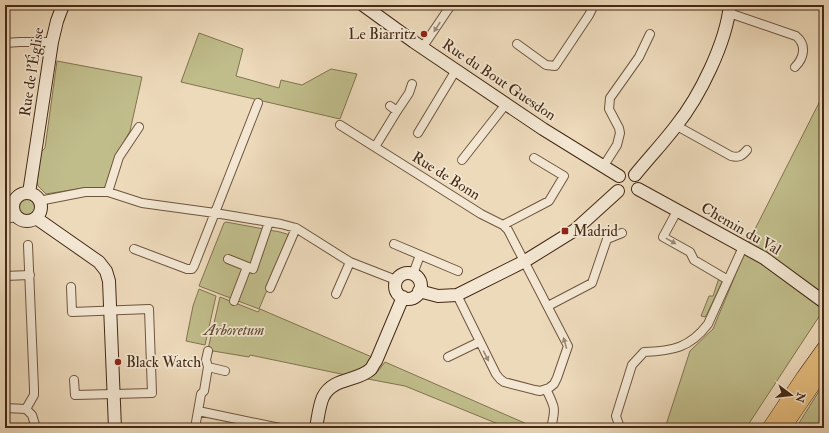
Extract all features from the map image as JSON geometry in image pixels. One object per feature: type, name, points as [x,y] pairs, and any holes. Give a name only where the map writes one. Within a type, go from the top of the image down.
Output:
[{"type":"highway","points":[[770,428],[824,349]]},
{"type":"highway","points":[[783,428],[824,368]]},
{"type":"street","name":"Rue de l'Église","points":[[29,193],[52,42],[63,5]]},
{"type":"street","name":"Rue du Bout Guesdon","points":[[363,5],[422,48],[619,176]]},
{"type":"street","points":[[422,48],[451,5]]},
{"type":"street","points":[[516,44],[546,65],[555,66],[594,5]]},
{"type":"street","points":[[635,176],[677,126],[693,102],[708,74],[724,33],[730,9],[796,36],[801,40],[804,55],[800,63],[795,67]]},
{"type":"street","points":[[603,167],[617,145],[620,133],[609,109],[610,98],[639,58],[650,34]]},
{"type":"street","points":[[5,43],[52,42]]},
{"type":"street","points":[[418,133],[456,70]]},
{"type":"street","points":[[375,147],[393,109],[409,93],[412,84]]},
{"type":"street","points":[[134,249],[187,269],[192,269],[258,103]]},
{"type":"street","points":[[462,160],[506,104]]},
{"type":"street","name":"Rue de Bonn","points":[[340,125],[481,214],[503,225],[508,230],[568,346],[554,384],[546,389]]},
{"type":"street","points":[[677,126],[730,156],[737,158],[742,156],[748,150]]},
{"type":"street","points":[[108,192],[119,157],[139,127]]},
{"type":"street","points":[[503,225],[549,201],[564,176],[534,158]]},
{"type":"street","points":[[628,173],[635,176],[639,182],[636,192],[630,196],[622,195],[618,191],[616,182],[619,176],[628,173]]},
{"type":"street","name":"Chemin du Val","points":[[638,189],[764,258],[824,302]]},
{"type":"street","points":[[419,291],[438,296],[457,295],[525,261],[575,230],[618,191]]},
{"type":"street","points":[[40,202],[85,192],[108,192],[142,204],[215,213],[269,222],[296,228],[350,262],[396,280]]},
{"type":"street","points":[[29,193],[40,202],[41,209],[36,218],[24,221],[11,218],[14,212],[10,198],[29,193]]},
{"type":"street","points":[[677,211],[663,237],[690,252],[694,260],[728,280]]},
{"type":"street","points":[[36,218],[99,262],[106,271],[109,281],[115,428]]},
{"type":"street","points":[[228,259],[253,269],[269,222]]},
{"type":"street","points":[[270,288],[296,228]]},
{"type":"street","points":[[548,306],[592,284],[607,239],[622,233]]},
{"type":"street","points":[[394,244],[458,271]]},
{"type":"street","points":[[26,409],[34,395],[28,245]]},
{"type":"street","points":[[622,428],[619,425],[616,416],[632,365],[644,352],[666,351],[687,344],[702,333],[708,324],[743,247]]},
{"type":"street","points":[[412,274],[420,255]]},
{"type":"street","points":[[336,294],[350,262]]},
{"type":"street","points":[[234,300],[247,266]]},
{"type":"street","points":[[403,274],[412,274],[420,280],[419,291],[413,297],[403,297],[396,291],[396,280],[403,274]]},
{"type":"street","points":[[5,276],[30,275]]},
{"type":"street","points":[[71,288],[72,312],[149,310],[152,392],[75,395],[74,380]]},
{"type":"street","points":[[457,295],[479,342],[500,379],[510,384],[535,390],[546,389],[555,407],[555,414],[551,428]]},
{"type":"street","points":[[316,428],[323,398],[328,390],[335,384],[360,375],[370,369],[376,361],[403,297]]},
{"type":"street","points":[[448,357],[479,342]]},
{"type":"street","points":[[195,428],[201,394],[204,391],[208,367],[206,360],[208,351]]},
{"type":"street","points":[[208,367],[225,371]]},
{"type":"street","points":[[5,408],[26,409],[32,415],[36,428]]},
{"type":"street","points":[[198,411],[280,428]]},
{"type":"green space","points":[[199,33],[243,49],[236,76],[279,88],[281,80],[302,85],[331,69],[357,74],[340,119],[181,82]]},
{"type":"green space","points":[[57,61],[142,77],[130,131],[115,157],[106,186],[103,188],[83,188],[46,194],[38,186],[37,182],[41,152],[45,148]]},
{"type":"green space","points":[[824,93],[824,309],[746,428],[665,428],[690,351],[713,329],[751,237]]},
{"type":"green space","points":[[27,198],[34,201],[37,208],[34,215],[27,218],[20,215],[17,208],[20,201]]},
{"type":"green space","points":[[226,222],[290,235],[259,309],[199,286],[224,223]]},
{"type":"green space","points":[[719,278],[723,280],[707,314],[705,317],[701,316],[709,296],[713,296]]},
{"type":"green space","points":[[199,289],[216,296],[205,345],[186,341],[193,306]]},
{"type":"green space","name":"Arboretum","points":[[220,297],[258,312],[260,309],[372,357],[364,367],[346,375],[250,355],[249,357],[213,351],[211,353],[208,349]]},
{"type":"green space","points":[[385,362],[536,428],[508,428],[405,386],[368,379],[378,371]]},
{"type":"green space","points":[[824,383],[824,420],[819,428],[796,428]]},
{"type":"place","name":"Le Biarritz","points":[[424,34]]},
{"type":"place","name":"Madrid","points":[[565,231]]},
{"type":"place","name":"Black Watch","points":[[118,362]]}]
